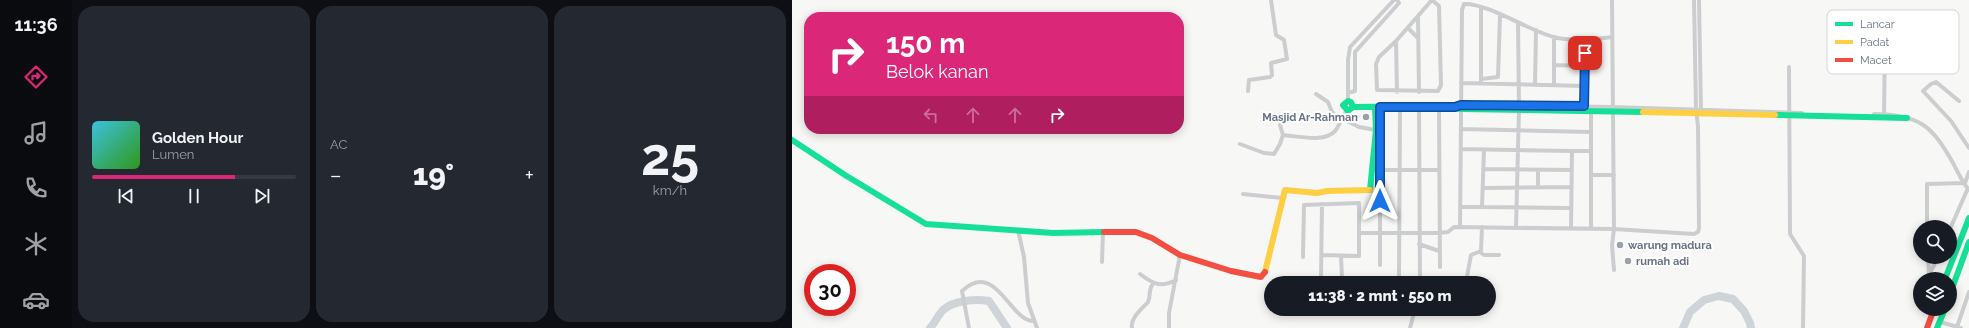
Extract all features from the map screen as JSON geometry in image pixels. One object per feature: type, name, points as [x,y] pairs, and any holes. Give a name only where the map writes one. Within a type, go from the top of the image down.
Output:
[{"type":"street","points":[[1248,90],[1248,80],[1270,77],[1272,75],[1270,63],[1287,59],[1284,40],[1276,35],[1272,0]]},
{"type":"street","points":[[1348,93],[1355,91],[1356,50],[1399,3],[1396,0],[1350,47],[1348,60],[1348,93],[1348,102]]},
{"type":"street","points":[[1432,0],[1439,6],[1441,85],[1438,91],[1397,92],[1378,90],[1376,64],[1379,57],[1396,41],[1418,16],[1432,0]]},
{"type":"street","points":[[1612,0],[1612,109],[1614,175],[1614,229],[1612,245],[1614,270]]},
{"type":"street","points":[[1694,0],[1698,111]]},
{"type":"street","points":[[1359,233],[1439,233],[1448,232],[1452,227],[1591,228],[1694,234],[1698,232],[1700,228],[1698,126],[1699,0]]},
{"type":"street","points":[[1460,227],[1461,129],[1459,107],[1463,6],[1467,4],[1481,8],[1554,38],[1585,40],[1612,37]]},
{"type":"street","points":[[1481,8],[1481,81]]},
{"type":"street","points":[[1461,84],[1498,77],[1500,15]]},
{"type":"street","points":[[1379,16],[1384,20]]},
{"type":"street","points":[[1418,16],[1419,92]]},
{"type":"street","points":[[1516,227],[1519,107],[1518,23]]},
{"type":"street","points":[[1408,28],[1418,38]]},
{"type":"street","points":[[1535,85],[1536,30]]},
{"type":"street","points":[[1364,32],[1369,36]]},
{"type":"street","points":[[1554,38],[1554,85]]},
{"type":"street","points":[[1584,108],[1585,40]]},
{"type":"street","points":[[1396,41],[1397,92]]},
{"type":"street","points":[[1348,60],[1355,60]]},
{"type":"street","points":[[1554,65],[1585,66]]},
{"type":"street","points":[[1789,67],[1790,234],[1804,256],[1803,328]]},
{"type":"street","points":[[1884,117],[1885,74]]},
{"type":"street","points":[[1481,81],[1535,85],[1585,86]]},
{"type":"street","points":[[1959,101],[1936,82],[1931,84],[1923,91],[1951,121],[1969,148]]},
{"type":"street","points":[[1316,94],[1328,102],[1332,112],[1359,127],[1376,130]]},
{"type":"street","points":[[1348,102],[1351,102],[1353,107]]},
{"type":"street","points":[[1346,111],[1343,105],[1348,102]]},
{"type":"street","points":[[1399,276],[1400,106]]},
{"type":"street","points":[[1419,106],[1420,276]]},
{"type":"street","points":[[1439,106],[1438,170],[1440,267]]},
{"type":"street","points":[[1283,135],[1326,137],[1337,129],[1346,111],[1350,111],[1353,107],[1439,106],[1584,108],[1907,118],[1922,123],[1930,130],[1944,147],[1968,189],[1954,220]]},
{"type":"street","points":[[792,140],[919,222],[935,226],[1053,233],[1103,231],[1141,234],[1160,242],[1180,255],[1231,271],[1264,276],[1268,256],[1276,233],[1285,190],[1289,189],[1317,193],[1327,191],[1370,191],[1378,107]]},
{"type":"street","points":[[1378,107],[1380,170],[1380,265]]},
{"type":"street","points":[[1591,109],[1591,228]]},
{"type":"street","points":[[1240,144],[1264,153],[1274,154],[1283,135],[1280,125]]},
{"type":"street","points":[[1461,129],[1591,132]]},
{"type":"street","points":[[1460,149],[1591,151]]},
{"type":"street","points":[[1482,207],[1484,150]]},
{"type":"street","points":[[1571,228],[1572,151]]},
{"type":"street","points":[[1484,169],[1572,170]]},
{"type":"street","points":[[1380,170],[1438,170]]},
{"type":"street","points":[[1538,170],[1538,187]]},
{"type":"street","points":[[1964,183],[1969,172]]},
{"type":"street","points":[[1591,175],[1614,175]]},
{"type":"street","points":[[1927,220],[1927,184],[1964,183]]},
{"type":"street","points":[[1483,188],[1571,187]]},
{"type":"street","points":[[1243,194],[1283,198]]},
{"type":"street","points":[[1303,257],[1304,205],[1359,201],[1359,256],[1322,255]]},
{"type":"street","points":[[1321,276],[1322,204]]},
{"type":"street","points":[[1460,207],[1571,208]]},
{"type":"street","points":[[1957,249],[1969,218]]},
{"type":"street","points":[[1480,252],[1482,227]]},
{"type":"street","points":[[1018,230],[1024,257],[1026,296],[1037,328]]},
{"type":"street","points":[[1102,262],[1103,231]]},
{"type":"street","points":[[1957,276],[1966,254],[1968,244],[1959,242]]},
{"type":"street","points":[[1420,244],[1439,251]]},
{"type":"street","points":[[1467,276],[1471,255],[1480,252],[1484,255],[1499,254]]},
{"type":"street","points":[[1169,328],[1169,313],[1180,255]]},
{"type":"street","points":[[1341,256],[1342,276]]},
{"type":"street","points":[[1928,264],[1929,275],[1934,264]]},
{"type":"street","points":[[1140,274],[1153,284],[1164,285],[1176,280]]},
{"type":"street","points":[[969,328],[962,293],[963,290],[971,284],[983,282],[996,289],[1028,320],[1034,321]]},
{"type":"street","points":[[1132,328],[1132,320],[1149,299],[1150,287],[1153,284]]},
{"type":"street","points":[[1938,325],[1959,328],[1969,292]]},
{"type":"street","points":[[1410,328],[1413,316]]},
{"type":"street","points":[[1926,328],[1931,316]]},
{"type":"waterway","points":[[1683,328],[1690,312],[1704,300],[1719,296],[1733,299],[1744,311],[1751,328]]},
{"type":"waterway","points":[[930,328],[941,312],[953,304],[977,300],[989,301],[1007,328]]},
{"type":"traffic: fast","points":[[1353,107],[1351,102],[1348,101],[1343,105],[1348,111],[1353,107],[1439,106],[1461,109],[1643,112]]},
{"type":"traffic: fast","points":[[1370,190],[1376,130],[1375,107]]},
{"type":"traffic: fast","points":[[1775,115],[1907,118]]},
{"type":"traffic: fast","points":[[792,140],[845,175],[926,224],[1053,233],[1104,232]]},
{"type":"traffic: fast","points":[[1948,272],[1969,218]]},
{"type":"traffic: fast","points":[[1957,275],[1969,242]]},
{"type":"traffic: fast","points":[[1937,328],[1942,316]]},
{"type":"traffic: slow","points":[[1643,112],[1775,115]]},
{"type":"traffic: slow","points":[[1265,272],[1285,190],[1317,193],[1327,191],[1370,190]]},
{"type":"traffic: jam","points":[[1104,232],[1136,232],[1152,238],[1180,255],[1231,271],[1261,277],[1265,272]]},
{"type":"traffic: jam","points":[[1927,328],[1931,316]]},
{"type":"place","name":"Masjid Ar-Rahman","points":[[1366,117]]},
{"type":"place","name":"warung madura","points":[[1620,245]]},
{"type":"place","name":"rumah adi","points":[[1628,261]]},
{"type":"route","points":[[1380,201],[1380,107],[1455,107],[1461,105],[1584,106],[1585,53]]}]
